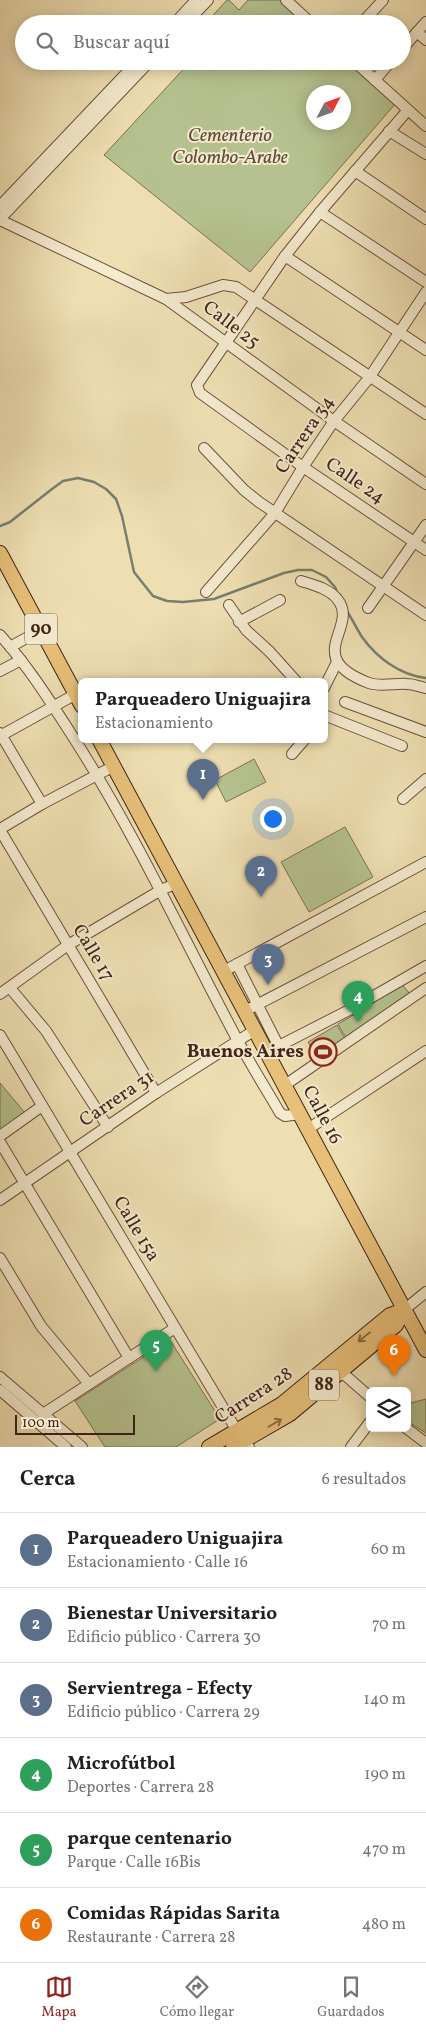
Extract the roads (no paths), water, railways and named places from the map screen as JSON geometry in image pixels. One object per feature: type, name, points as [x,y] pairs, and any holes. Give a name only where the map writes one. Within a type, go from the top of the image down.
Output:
[{"type":"highway","name":"90","points":[[0,553],[78,698]]},
{"type":"highway","name":"Calle 16","points":[[101,743],[224,971],[251,1009],[255,1030],[272,1049],[285,1085],[426,1350]]},
{"type":"highway","name":"Carrera 28","points":[[208,1447],[240,1442],[290,1414],[396,1325],[404,1310]]},
{"type":"highway","name":"Carrera 28","points":[[240,1442],[282,1404],[390,1315],[404,1310]]},
{"type":"street","points":[[182,15],[196,0]]},
{"type":"street","points":[[194,15],[208,0]]},
{"type":"street","points":[[286,0],[302,15]]},
{"type":"street","points":[[368,15],[379,1]]},
{"type":"street","points":[[411,39],[426,22]]},
{"type":"street","points":[[417,32],[426,40]]},
{"type":"street","points":[[0,206],[129,70]]},
{"type":"street","points":[[0,219],[141,70]]},
{"type":"street","points":[[364,70],[426,125]]},
{"type":"street","points":[[375,80],[383,70]]},
{"type":"street","points":[[224,343],[285,256],[320,212],[408,110]]},
{"type":"street","points":[[389,131],[426,154]]},
{"type":"street","points":[[355,171],[426,219]]},
{"type":"street","points":[[320,212],[426,282]]},
{"type":"street","name":"Calle 25","points":[[0,219],[166,299],[195,319],[224,343],[426,484]]},
{"type":"street","points":[[285,256],[426,350]]},
{"type":"street","points":[[166,299],[186,297],[222,284],[236,287],[369,378],[426,414]]},
{"type":"street","name":"Carrera 34","points":[[206,592],[275,513],[334,421],[369,378],[426,292]]},
{"type":"street","name":"Calle 24","points":[[224,343],[197,385],[200,393],[303,467],[426,550]]},
{"type":"street","points":[[204,448],[244,490],[275,513],[384,584],[426,615]]},
{"type":"street","points":[[368,608],[426,525]]},
{"type":"street","points":[[301,581],[324,589],[339,600],[344,619],[334,645],[337,662],[328,680]]},
{"type":"street","points":[[239,622],[280,600]]},
{"type":"street","points":[[229,605],[246,630],[270,652],[293,678]]},
{"type":"street","points":[[10,647],[41,630]]},
{"type":"street","points":[[0,636],[21,660],[53,706],[130,831],[238,1041],[280,1113],[285,1116],[300,1114]]},
{"type":"street","points":[[0,671],[21,660]]},
{"type":"street","points":[[337,662],[354,676],[372,684],[409,684],[426,688]]},
{"type":"street","points":[[42,804],[0,735],[53,706],[78,700]]},
{"type":"street","points":[[345,702],[426,732]]},
{"type":"street","points":[[328,717],[402,746]]},
{"type":"street","points":[[292,754],[302,743]]},
{"type":"street","points":[[0,830],[42,804],[114,766]]},
{"type":"street","points":[[403,798],[426,779]]},
{"type":"street","name":"Calle 17","points":[[0,830],[156,1093]]},
{"type":"street","points":[[224,971],[426,862]]},
{"type":"street","points":[[0,994],[68,945],[161,890],[177,883]]},
{"type":"street","points":[[251,1009],[426,916]]},
{"type":"street","name":"Calle 16","points":[[237,964],[251,1009],[272,1049]]},
{"type":"street","points":[[272,1049],[354,1008],[426,966]]},
{"type":"street","points":[[10,988],[46,1031],[108,1128]]},
{"type":"street","points":[[285,1085],[426,988]]},
{"type":"street","name":"Carrera 31","points":[[0,1200],[108,1128],[156,1093],[255,1030]]},
{"type":"street","name":"Calle 15a","points":[[0,1035],[175,1328],[240,1442]]},
{"type":"street","points":[[308,1128],[426,1051]]},
{"type":"street","points":[[0,1136],[42,1106]]},
{"type":"street","points":[[0,1142],[129,1358]]},
{"type":"street","points":[[0,1258],[41,1326],[89,1384]]},
{"type":"street","points":[[404,1310],[426,1292]]},
{"type":"street","points":[[43,1414],[175,1328]]},
{"type":"street","points":[[337,1374],[346,1376],[366,1394]]},
{"type":"street","points":[[0,1377],[82,1447]]},
{"type":"street","points":[[0,1390],[66,1447]]},
{"type":"street","points":[[351,1447],[366,1427]]},
{"type":"street","points":[[411,1432],[426,1443]]},
{"type":"waterway","points":[[0,526],[10,522],[63,481],[78,478],[94,482],[106,489],[116,499],[122,516],[134,572],[153,596],[167,601],[183,602],[214,599],[284,573],[298,570],[312,570],[326,577],[337,592]]},
{"type":"waterway","points":[[346,610],[362,637],[382,658],[398,669],[426,678]]},
{"type":"place","name":"Parqueadero Uniguajira","points":[[203,800]]},
{"type":"place","name":"Bienestar Universitario","points":[[261,897]]},
{"type":"place","name":"Servientrega - Efecty","points":[[268,985]]},
{"type":"place","name":"Microfútbol","points":[[358,1022]]},
{"type":"place","name":"Buenos Aires","points":[[323,1052]]},
{"type":"place","name":"parque centenario","points":[[156,1371]]},
{"type":"place","name":"Comidas Rápidas Sarita","points":[[394,1376]]},
{"type":"park label","name":"Cementerio Colombo-Arabe","points":[[230,147]]}]
